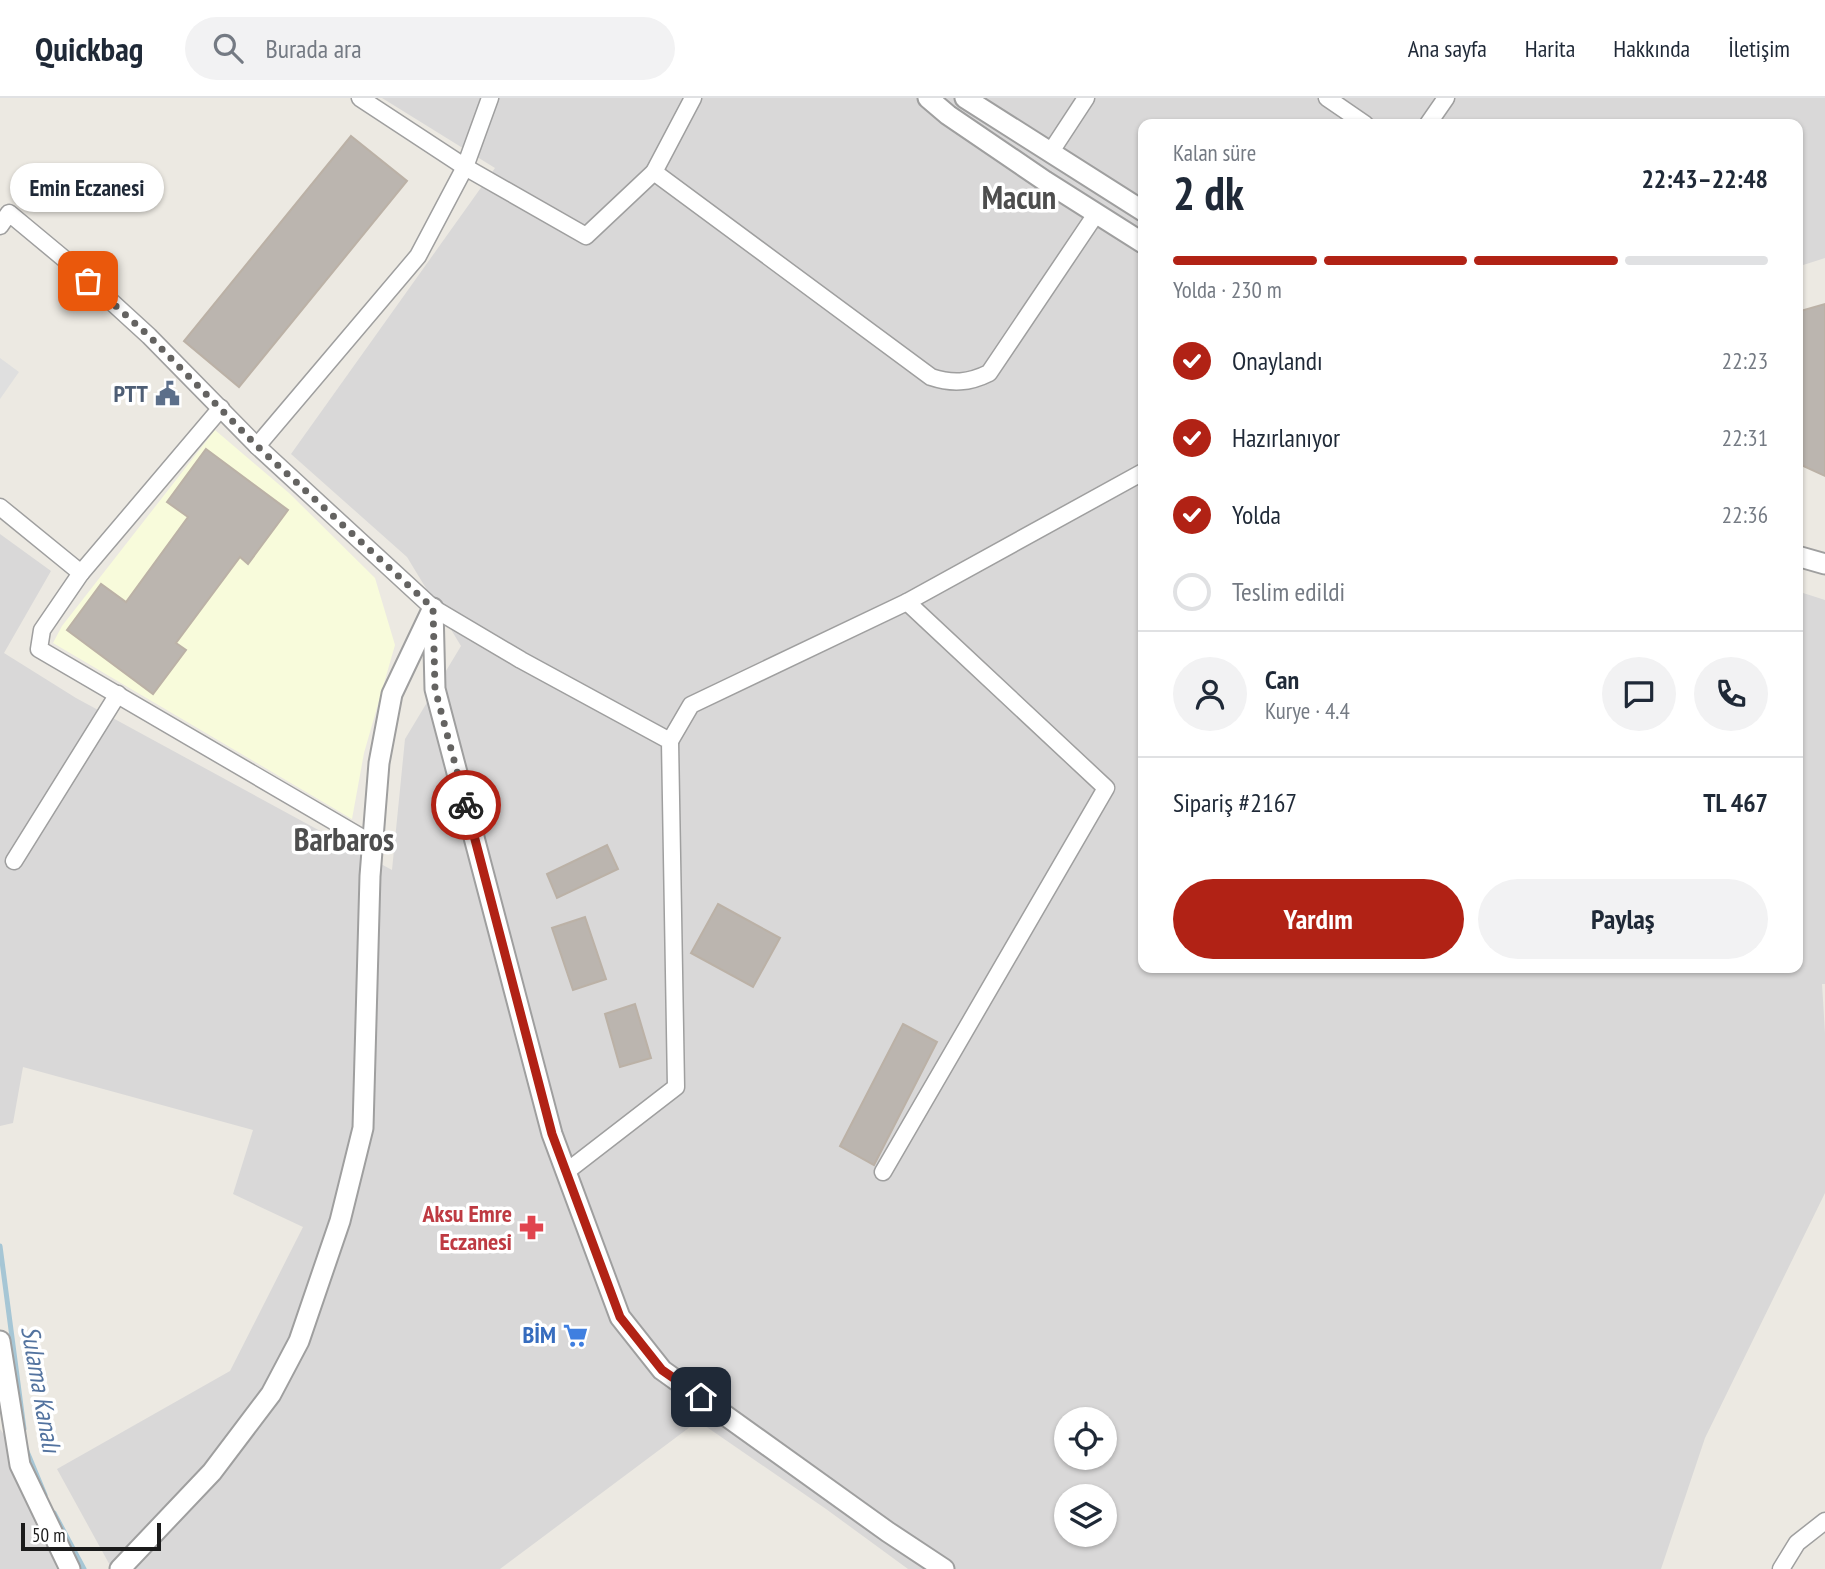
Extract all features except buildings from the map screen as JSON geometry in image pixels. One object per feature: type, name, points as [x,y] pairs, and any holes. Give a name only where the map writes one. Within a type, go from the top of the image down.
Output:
[{"type":"street","points":[[360,98],[465,167],[586,236],[654,172],[693,98]]},
{"type":"street","points":[[257,446],[418,256],[465,167],[490,98]]},
{"type":"street","points":[[928,98],[948,115],[1138,240]]},
{"type":"street","points":[[965,98],[1138,208]]},
{"type":"street","points":[[1050,153],[1086,98]]},
{"type":"street","points":[[1327,98],[1358,119]]},
{"type":"street","points":[[1431,119],[1446,98]]},
{"type":"street","points":[[654,172],[931,377],[953,383],[966,382],[989,373],[1096,214]]},
{"type":"street","points":[[0,226],[9,214],[48,246],[149,336],[257,446],[433,608],[521,660],[670,741]]},
{"type":"street","points":[[221,408],[81,573],[42,630],[39,649],[371,843]]},
{"type":"street","points":[[566,1172],[676,1087],[670,741],[691,705],[907,602],[1138,475]]},
{"type":"street","points":[[0,507],[81,573]]},
{"type":"street","points":[[1803,556],[1823,558]]},
{"type":"street","points":[[883,1172],[1106,788],[907,602]]},
{"type":"street","points":[[120,1569],[212,1472],[271,1394],[303,1329],[340,1221],[362,1128],[371,843],[379,763],[392,694],[433,608]]},
{"type":"street","points":[[433,608],[435,689],[552,1134],[620,1317],[662,1370],[944,1569]]},
{"type":"street","points":[[14,861],[118,694]]},
{"type":"street","points":[[1,1352],[20,1465],[70,1569]]},
{"type":"street","points":[[1781,1569],[1797,1543],[1825,1521]]},
{"type":"shaded area","points":[[382,98],[1825,98],[1825,258],[1803,265],[1803,119],[1138,119],[1138,973],[1803,973],[1803,593],[1825,600],[1825,984],[1822,984],[1825,1033],[1825,1193],[1705,1438],[1661,1569],[908,1569],[698,1421],[500,1569],[112,1569],[57,1469],[230,1371],[303,1227],[233,1194],[253,1130],[23,1067],[13,1123],[0,1126],[0,534],[51,571],[4,653],[76,698],[392,870],[405,739],[461,646],[407,557],[291,454],[495,168]]},
{"type":"shaded area","points":[[0,358],[19,372],[0,399]]},
{"type":"shaded area","points":[[215,430],[289,493],[375,578],[395,645],[364,753],[352,819],[53,643],[62,626]]},
{"type":"shaded area","points":[[0,1429],[5,1436],[57,1569],[0,1569]]},
{"type":"waterway","name":"Sulama Kanalı","points":[[0,1246],[24,1429]]},
{"type":"waterway","name":"Sulama Kanalı","points":[[26,1449],[45,1495]]},
{"type":"waterway","name":"Sulama Kanalı","points":[[54,1513],[84,1569]]},
{"type":"way so far","points":[[88,281],[149,336],[257,446],[433,608],[435,689],[466,805]]},
{"type":"place","name":"Emin Eczanesi","points":[[88,281]]},
{"type":"place","name":"PTT","points":[[168,394]]},
{"type":"place","name":"Aksu Emre Eczanesi","points":[[532,1228]]},
{"type":"place","name":"BİM","points":[[576,1335]]},
{"type":"district","name":"Macun","points":[[1019,198]]},
{"type":"district","name":"Barbaros","points":[[344,840]]},
{"type":"route","points":[[466,805],[552,1134],[620,1317],[662,1370],[701,1397]]}]
